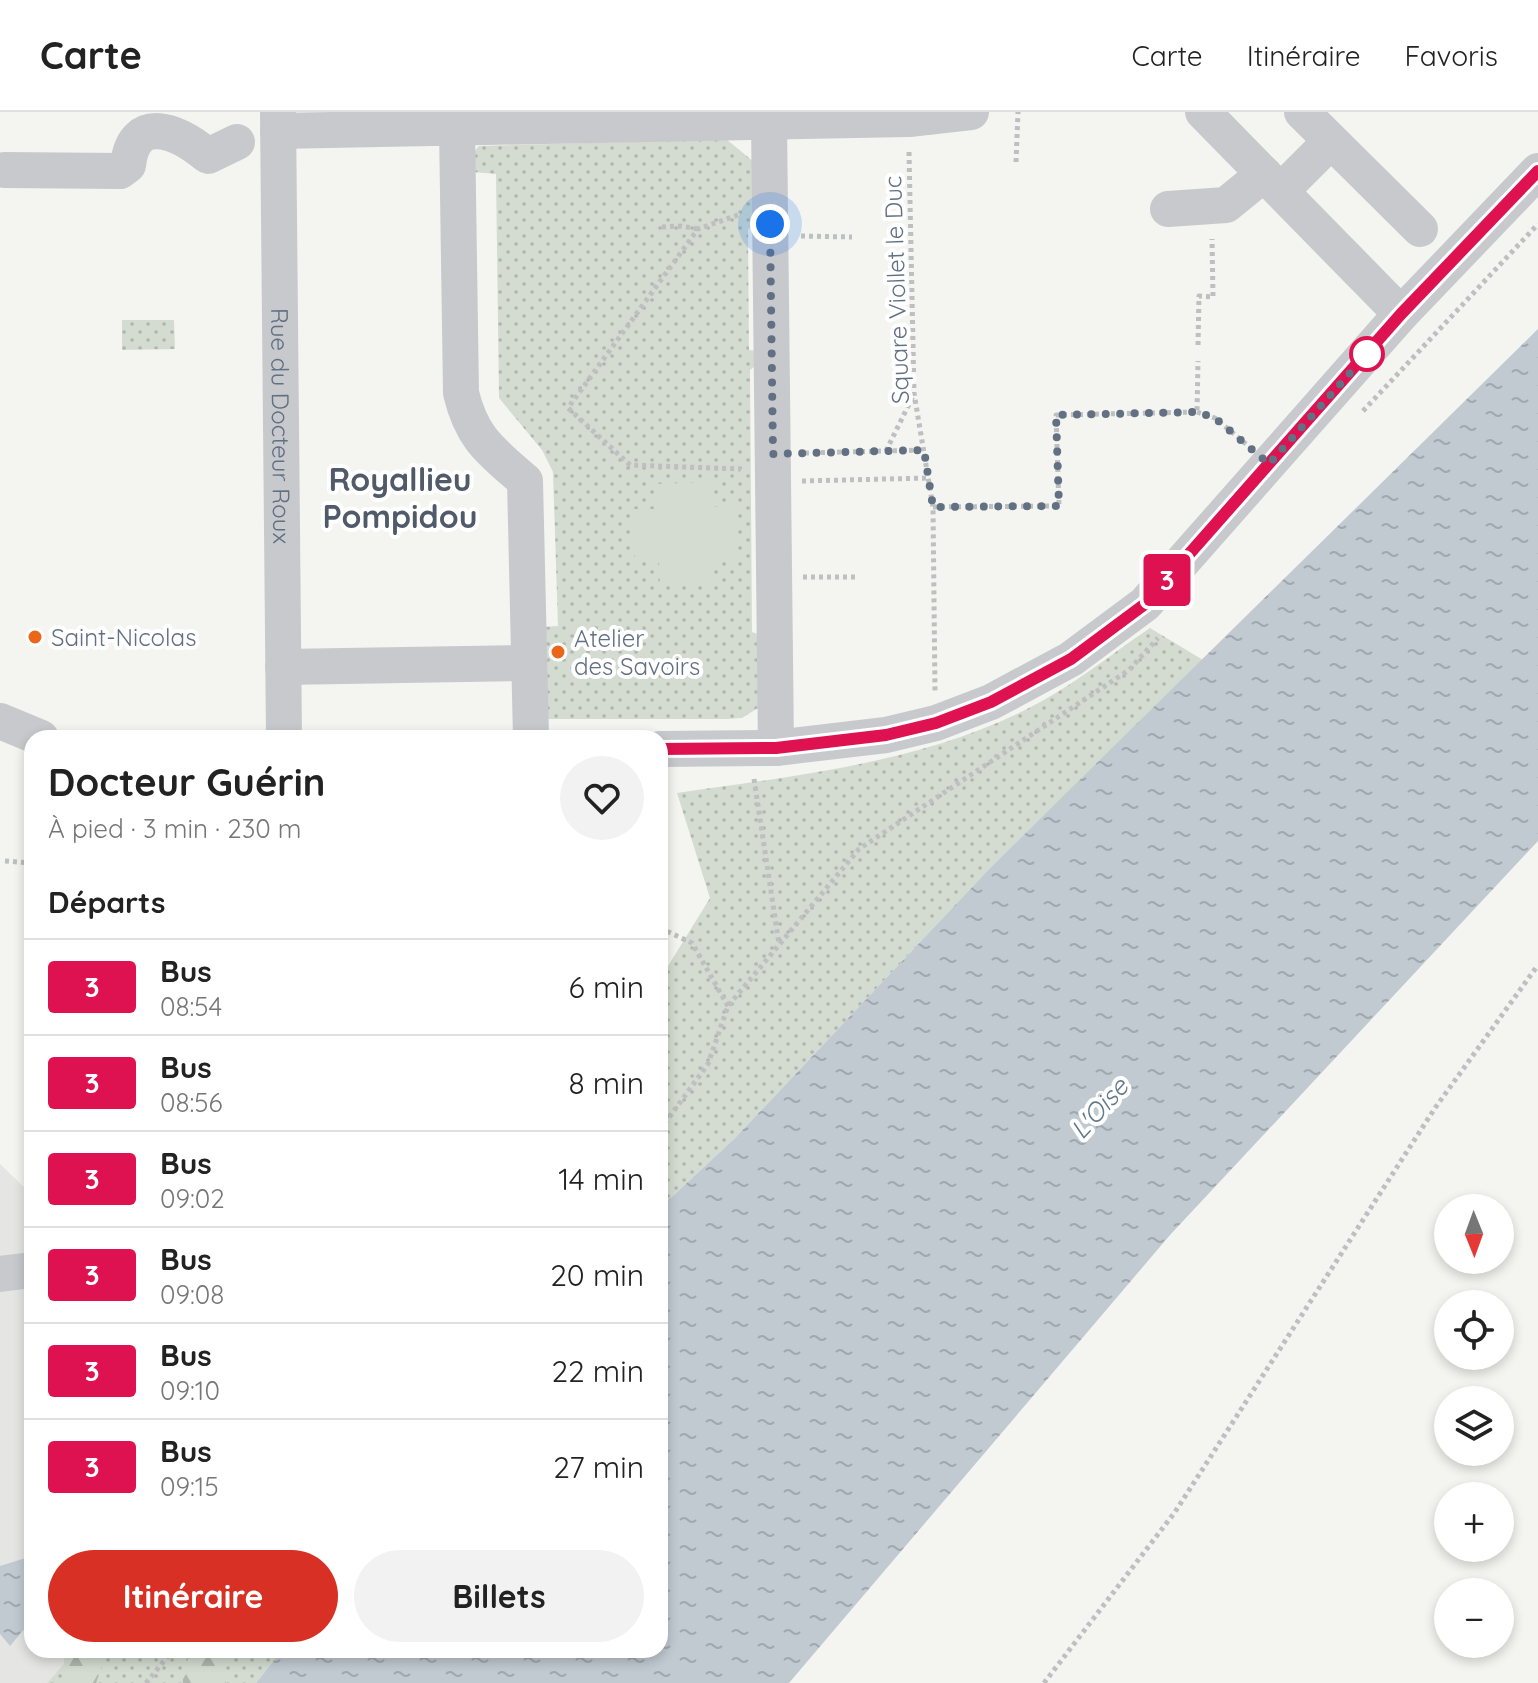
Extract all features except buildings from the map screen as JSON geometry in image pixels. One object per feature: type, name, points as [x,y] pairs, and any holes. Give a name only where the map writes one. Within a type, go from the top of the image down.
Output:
[{"type":"street","points":[[278,122],[457,127],[708,117],[769,121],[909,119],[971,112]]},
{"type":"street","points":[[1203,112],[1401,314]]},
{"type":"street","points":[[1302,112],[1420,229]]},
{"type":"street","points":[[769,121],[776,748]]},
{"type":"street","name":"Rue du Docteur Roux","points":[[278,122],[284,730]]},
{"type":"street","points":[[457,127],[461,393],[468,423],[489,450],[525,481],[531,730]]},
{"type":"street","points":[[4,170],[120,171],[128,165],[131,143],[140,133],[153,129],[223,149]]},
{"type":"street","points":[[1168,209],[1226,205],[1272,183],[1331,141]]},
{"type":"street","points":[[668,749],[776,748],[886,735],[936,723],[991,702],[1071,659],[1145,604],[1401,314],[1538,171]]},
{"type":"street","points":[[283,667],[529,663]]},
{"type":"street","points":[[0,721],[24,731]]},
{"type":"street","points":[[0,1274],[24,1271]]},
{"type":"path","points":[[1016,162],[1018,112]]},
{"type":"path","name":"Square Viollet le Duc","points":[[909,119],[914,393],[933,507],[936,723]]},
{"type":"path","points":[[1198,345],[1199,296],[1213,297],[1212,206]]},
{"type":"path","points":[[662,227],[698,229],[737,215],[757,214],[785,236],[852,237]]},
{"type":"path","points":[[698,229],[568,408],[630,465],[773,468],[929,478]]},
{"type":"path","points":[[1197,412],[1198,361]]},
{"type":"path","points":[[886,451],[914,393]]},
{"type":"path","points":[[933,507],[1059,506],[1056,415],[1197,412],[1215,418],[1269,464]]},
{"type":"path","points":[[773,468],[886,451],[924,450]]},
{"type":"path","points":[[774,578],[858,577]]},
{"type":"path","points":[[754,778],[779,945]]},
{"type":"path","points":[[5,861],[24,862]]},
{"type":"path","points":[[668,932],[692,943],[728,1006]]},
{"type":"path","points":[[1044,1683],[1175,1512],[1435,1108],[1538,965]]},
{"type":"path","points":[[146,1683],[166,1658]]},
{"type":"shaded area","points":[[0,1164],[24,1187],[24,1658],[69,1658],[47,1683],[0,1683]]},
{"type":"green space","points":[[726,139],[754,162],[758,224],[748,229],[749,350],[759,351],[759,363],[750,370],[752,632],[763,636],[758,708],[742,718],[727,719],[546,719],[542,627],[558,626],[553,472],[542,450],[499,398],[496,174],[473,172],[473,153],[479,146]]},
{"type":"green space","points":[[122,320],[174,320],[175,349],[122,350]]},
{"type":"green space","points":[[710,482],[710,507],[735,506],[736,560],[711,559],[710,584],[660,586],[659,560],[635,561],[632,509],[654,509],[655,484]]},
{"type":"green space","points":[[1150,628],[1203,660],[991,867],[735,1138],[668,1201],[668,966],[710,898],[677,793],[856,765],[944,743],[1027,709],[1074,681]]},
{"type":"green space","points":[[64,1658],[105,1658],[96,1683],[62,1683]]},
{"type":"green space","points":[[69,1658],[276,1658],[256,1683],[47,1683]]},
{"type":"green space","points":[[189,1658],[227,1658],[222,1670],[226,1683],[183,1683],[182,1669]]},
{"type":"water","name":"L'Oise","points":[[1538,329],[1538,841],[1170,1235],[789,1683],[256,1683],[276,1658],[668,1658],[668,1201],[735,1138],[991,867]]},
{"type":"water","points":[[24,1558],[24,1629],[10,1646],[0,1634],[0,1566]]},
{"type":"bus line","name":"3","points":[[668,749],[776,748],[886,735],[936,723],[991,702],[1071,659],[1145,604],[1401,314],[1538,171]]},
{"type":"place","name":"Saint-Nicolas","points":[[35,637]]},
{"type":"place","name":"Atelier des Savoirs","points":[[558,652]]},
{"type":"district","name":"Royallieu Pompidou","points":[[400,498]]},
{"type":"route","points":[[770,224],[773,454],[924,450],[933,507],[1059,506],[1056,415],[1197,412],[1215,418],[1269,464],[1367,354]]}]
